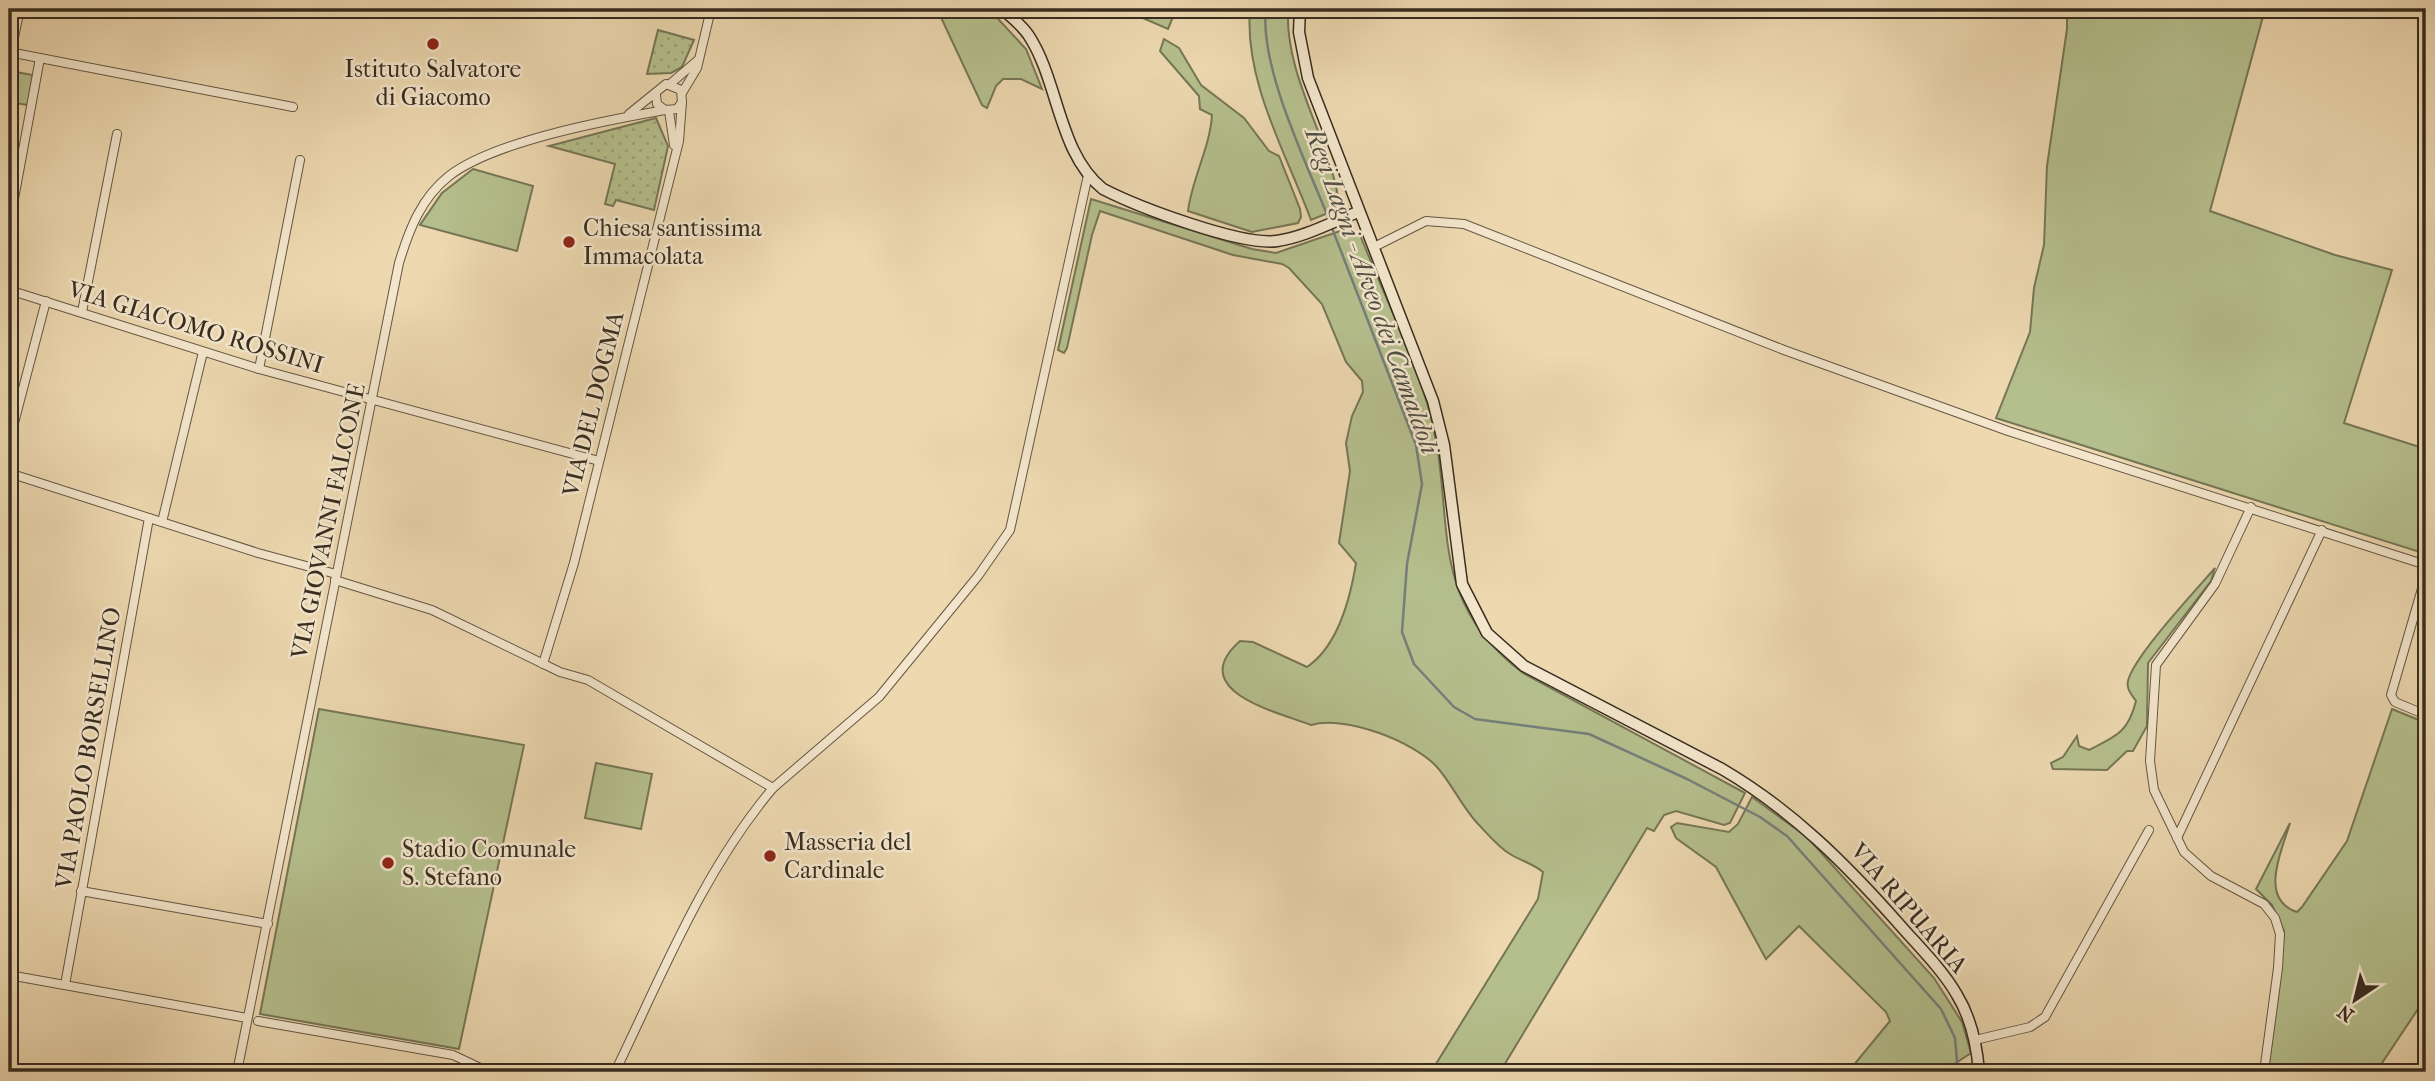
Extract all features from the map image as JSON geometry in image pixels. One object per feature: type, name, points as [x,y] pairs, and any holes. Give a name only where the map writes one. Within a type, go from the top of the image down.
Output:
[{"type":"street","points":[[20,9],[9,55],[40,58],[293,107]]},
{"type":"street","points":[[667,111],[677,108],[693,79],[711,9]]},
{"type":"street","points":[[1002,9],[1018,23],[1038,52],[1077,158],[1088,175],[1103,189],[1118,197],[1251,241],[1278,241],[1358,212]]},
{"type":"street","name":"VIA RIPUARIA","points":[[1300,9],[1299,32],[1308,78],[1433,401],[1444,445],[1462,584],[1487,633],[1524,666],[1722,769],[1768,797],[1804,825],[1846,866],[1930,960],[1957,995],[1975,1040],[1979,1072]]},
{"type":"street","points":[[9,226],[40,58]]},
{"type":"street","points":[[674,152],[667,111],[657,104],[656,95],[663,86],[670,84],[698,60]]},
{"type":"street","points":[[670,84],[682,97]]},
{"type":"street","name":"VIA GIOVANNI FALCONE","points":[[627,116],[656,95]]},
{"type":"street","name":"VIA DEL DOGMA","points":[[543,664],[574,563],[682,122],[682,97]]},
{"type":"street","name":"VIA GIOVANNI FALCONE","points":[[237,1072],[336,577],[407,236],[414,218],[449,176],[486,155],[627,116],[667,111]]},
{"type":"street","points":[[82,312],[117,134]]},
{"type":"street","points":[[259,369],[300,160]]},
{"type":"street","points":[[615,1072],[718,862],[773,788],[879,697],[978,576],[1010,530],[1088,175]]},
{"type":"street","points":[[1375,246],[1426,221],[1464,224],[1857,377],[2057,447],[2426,565]]},
{"type":"street","name":"VIA GIACOMO ROSSINI","points":[[9,290],[259,369],[599,461]]},
{"type":"street","points":[[9,442],[46,301]]},
{"type":"street","points":[[162,522],[204,352]]},
{"type":"street","points":[[9,473],[336,577],[460,621],[543,664],[611,691],[773,788]]},
{"type":"street","points":[[2250,508],[2215,584],[2156,665],[2150,761],[2154,790],[2177,838],[2196,866],[2248,893],[2276,918],[2280,933],[2278,968],[2264,1072]]},
{"type":"street","name":"VIA PAOLO BORSELLINO","points":[[65,985],[149,519]]},
{"type":"street","points":[[2177,838],[2322,530]]},
{"type":"street","points":[[2426,575],[2391,695],[2395,702],[2426,715]]},
{"type":"street","points":[[1975,1040],[2030,1027],[2045,1017],[2149,830]]},
{"type":"street","points":[[81,891],[268,924]]},
{"type":"street","points":[[9,975],[247,1018]]},
{"type":"street","points":[[257,1021],[453,1055],[489,1072]]},
{"type":"green space","points":[[937,9],[989,9],[1026,49],[1042,89],[1021,79],[1003,79],[996,86],[987,108],[982,105]]},
{"type":"green space","points":[[1122,9],[1198,9],[1197,15],[1175,12],[1168,29]]},
{"type":"green space","points":[[1250,9],[1288,9],[1289,33],[1299,80],[1325,149],[1338,196],[1333,211],[1311,220],[1260,90],[1253,63]]},
{"type":"green space","points":[[2067,9],[2265,9],[2210,211],[2335,255],[2392,270],[2344,423],[2426,449],[2426,554],[1996,418],[2030,332],[2034,288],[2044,245],[2047,166],[2067,29]]},
{"type":"green space","points":[[658,30],[694,40],[682,67],[671,73],[647,74]]},
{"type":"green space","points":[[1164,39],[1179,48],[1201,85],[1244,118],[1269,151],[1279,156],[1300,209],[1301,217],[1298,223],[1252,232],[1188,211],[1212,115],[1200,109],[1199,96],[1160,51]]},
{"type":"green space","points":[[10,71],[33,75],[28,105],[9,102]]},
{"type":"green space","points":[[656,118],[668,146],[654,210],[616,200],[613,206],[605,204],[615,164],[549,146]]},
{"type":"green space","points":[[473,169],[533,186],[517,251],[420,225],[442,193]]},
{"type":"green space","points":[[1091,199],[1252,249],[1276,253],[1343,230],[1360,235],[1404,339],[1427,403],[1436,442],[1448,549],[1456,581],[1469,613],[1490,643],[1523,673],[1745,793],[1730,823],[1724,825],[1676,811],[1664,815],[1654,831],[1647,828],[1500,1072],[1431,1072],[1538,899],[1543,872],[1497,844],[1472,817],[1437,767],[1412,748],[1378,732],[1342,724],[1311,725],[1259,706],[1229,686],[1223,673],[1226,658],[1240,641],[1253,642],[1307,667],[1318,658],[1335,635],[1346,607],[1356,563],[1339,543],[1350,471],[1346,443],[1352,416],[1363,392],[1362,381],[1346,362],[1322,304],[1289,268],[1282,264],[1233,255],[1100,211],[1092,235],[1067,348],[1064,353],[1058,350]]},
{"type":"green space","points":[[2215,568],[2211,581],[2148,663],[2147,726],[2133,751],[2127,751],[2107,770],[2053,769],[2051,763],[2063,757],[2077,736],[2079,746],[2089,750],[2114,737],[2125,727],[2136,701],[2128,687],[2132,670],[2166,624]]},
{"type":"green space","name":"Stadio Comunale S. Stefano","points":[[319,709],[524,745],[459,1049],[260,1014]]},
{"type":"green space","points":[[2392,709],[2426,723],[2426,997],[2376,1072],[2268,1072],[2284,931],[2272,905],[2256,889],[2290,823],[2278,860],[2276,885],[2278,896],[2285,906],[2297,912],[2302,907],[2347,841]]},
{"type":"green space","points":[[596,763],[652,774],[641,829],[585,818]]},
{"type":"green space","points":[[1752,797],[1807,837],[1934,978],[1962,1022],[1971,1053],[1942,1072],[1848,1072],[1890,1021],[1886,1012],[1799,926],[1766,959],[1716,867],[1676,838],[1671,827],[1677,823],[1729,832],[1738,824]]},
{"type":"waterway","name":"Regi Lagni - Alveo dei Camaldoli","points":[[1266,9],[1266,33],[1277,87],[1330,222]]},
{"type":"waterway","name":"Regi Lagni - Alveo dei Camaldoli","points":[[1332,228],[1416,445],[1422,484],[1407,564],[1402,632],[1414,664],[1454,707],[1475,719],[1589,734],[1687,779],[1760,817],[1787,836],[1941,1009],[1955,1038],[1958,1072]]},
{"type":"place","name":"Istituto Salvatore di Giacomo","points":[[433,44]]},
{"type":"place","name":"Chiesa santissima Immacolata","points":[[569,242]]},
{"type":"place","name":"Masseria del Cardinale","points":[[770,856]]},
{"type":"place","name":"Stadio Comunale S. Stefano","points":[[388,863]]}]
